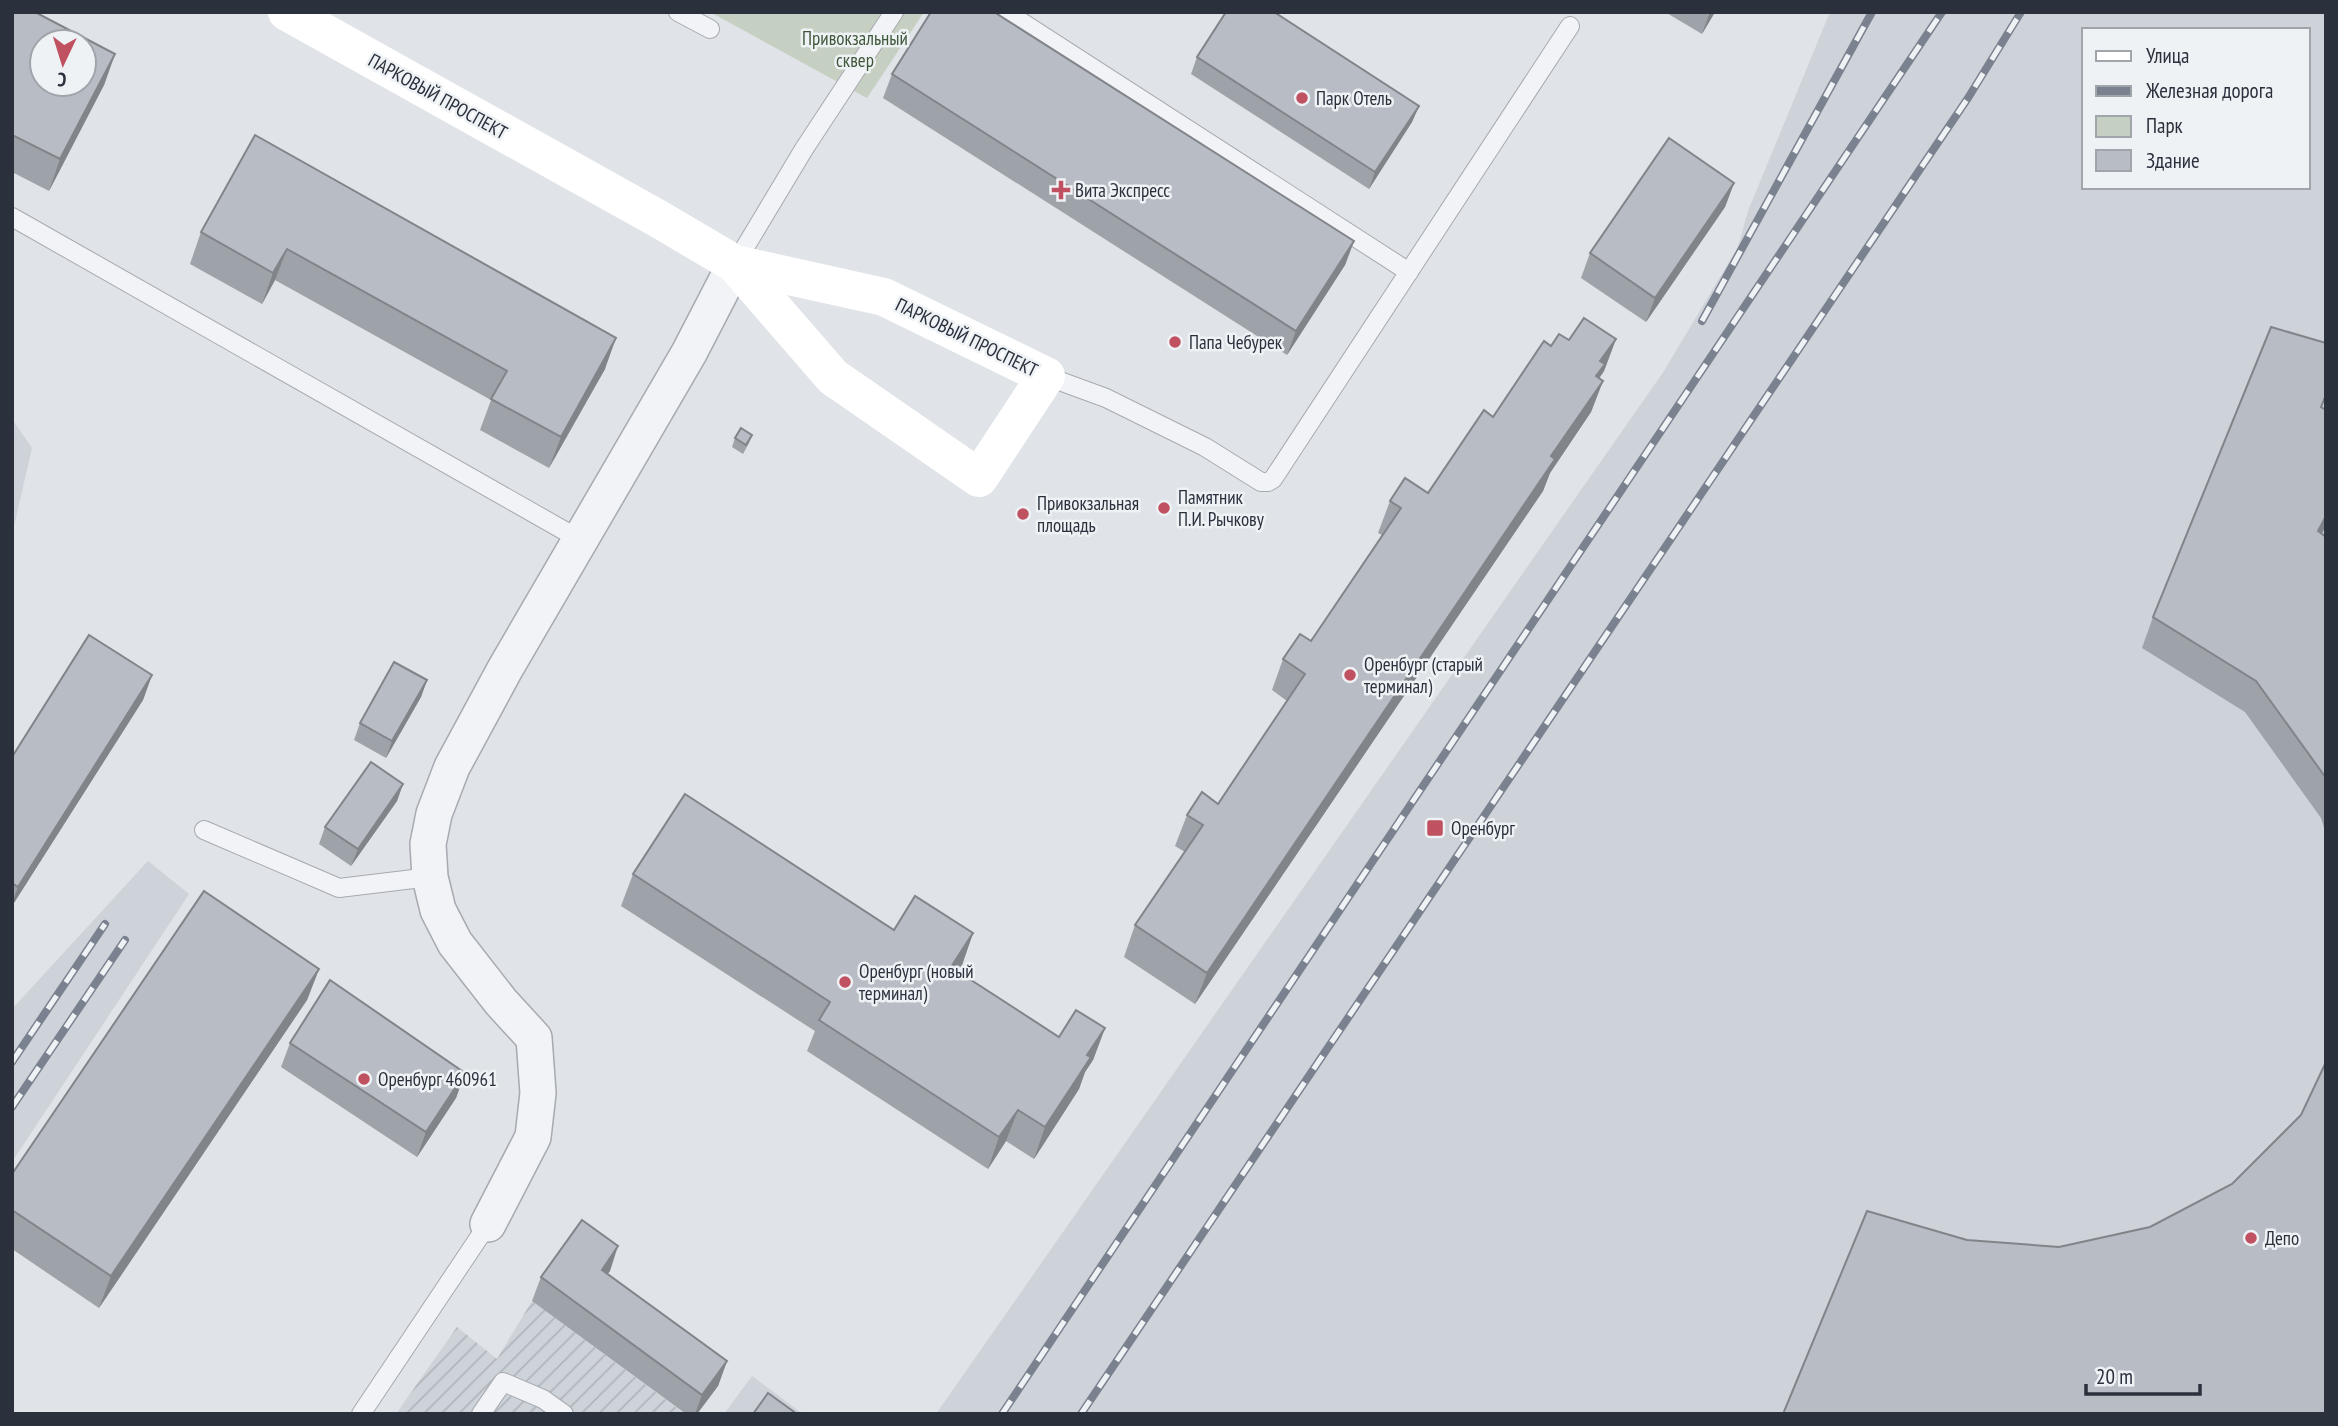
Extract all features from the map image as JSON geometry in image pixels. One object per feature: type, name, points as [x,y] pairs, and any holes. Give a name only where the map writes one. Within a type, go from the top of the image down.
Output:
[{"type":"main road","name":"ПАРКОВЫЙ ПРОСПЕКТ","points":[[287,12],[735,264],[834,377],[979,478],[1046,376],[884,296],[735,264]]},
{"type":"street","points":[[488,1224],[533,1137],[538,1093],[534,1038],[500,1002],[456,943],[438,911],[430,877],[428,844],[434,814],[452,767],[579,539],[689,354],[735,264]]},
{"type":"lane","points":[[678,12],[710,29]]},
{"type":"lane","points":[[735,264],[825,115],[894,12]]},
{"type":"lane","points":[[1006,12],[1409,272]]},
{"type":"lane","points":[[1046,376],[1106,398],[1205,447],[1261,482],[1273,479],[1570,26]]},
{"type":"lane","points":[[12,217],[579,539]]},
{"type":"lane","points":[[204,830],[338,888],[430,877]]},
{"type":"lane","points":[[361,1414],[488,1224]]},
{"type":"lane","points":[[481,1414],[503,1382],[543,1399],[564,1414]]},
{"type":"shaded area","points":[[1830,12],[2326,12],[2326,1414],[936,1414],[1664,371],[1738,247],[1748,211]]},
{"type":"shaded area","points":[[12,419],[32,448],[12,535]]},
{"type":"shaded area","points":[[148,861],[189,894],[12,1162],[12,1009]]},
{"type":"shaded area","points":[[532,1301],[685,1414],[396,1414],[457,1327],[497,1359]]},
{"type":"shaded area","points":[[752,1376],[803,1414],[724,1414]]},
{"type":"green space","name":"Привокзальный сквер","points":[[710,12],[924,12],[867,98]]},
{"type":"building","points":[[12,12],[35,12],[65,28],[28,28],[28,98],[92,98],[60,159],[12,135]]},
{"type":"building","points":[[931,12],[994,12],[1354,241],[1296,331],[892,74]]},
{"type":"building","name":"Парк Отель","points":[[1226,12],[1274,12],[1419,106],[1375,172],[1197,57]]},
{"type":"building","points":[[98,45],[115,54],[98,86]]},
{"type":"building","points":[[255,135],[616,338],[561,437],[491,399],[507,371],[287,249],[273,273],[201,232]]},
{"type":"building","points":[[1669,138],[1734,183],[1655,298],[1590,253]]},
{"type":"building","name":"Оренбург (старый терминал)","points":[[1584,318],[1616,339],[1600,361],[1605,364],[1596,376],[1603,381],[1551,456],[1555,459],[1207,973],[1135,925],[1203,825],[1187,815],[1202,792],[1218,804],[1305,674],[1283,659],[1300,634],[1311,641],[1401,508],[1390,501],[1405,478],[1428,493],[1484,410],[1493,417],[1544,341],[1551,346],[1559,334],[1569,340]]},
{"type":"building","points":[[2271,327],[2326,343],[2326,395],[2321,407],[2326,410],[2326,516],[2318,531],[2326,537],[2326,778],[2256,681],[2153,617]]},
{"type":"building","points":[[741,428],[752,435],[746,445],[735,438]]},
{"type":"building","points":[[89,635],[152,675],[18,887],[12,883],[12,757]]},
{"type":"building","points":[[394,662],[427,680],[392,741],[360,723]]},
{"type":"building","points":[[371,762],[403,784],[358,849],[325,827]]},
{"type":"building","name":"Оренбург (новый терминал)","points":[[685,794],[894,930],[915,896],[973,933],[951,967],[1059,1037],[1076,1010],[1105,1028],[1087,1055],[1091,1057],[1045,1127],[1018,1110],[999,1137],[819,1020],[830,1002],[633,874]]},
{"type":"building","points":[[204,891],[319,969],[111,1276],[12,1210],[12,1174]]},
{"type":"building","points":[[330,980],[465,1073],[426,1132],[290,1043]]},
{"type":"building","name":"Депо","points":[[2326,1062],[2326,1414],[1783,1414],[1867,1211],[1967,1240],[2059,1247],[2150,1227],[2232,1184],[2301,1115]]},
{"type":"building","points":[[582,1220],[618,1246],[602,1270],[727,1361],[702,1395],[541,1277]]},
{"type":"building","points":[[768,1393],[797,1414],[753,1414]]},
{"type":"railway","points":[[1702,321],[1872,12]]},
{"type":"railway","points":[[1002,1414],[1942,12]]},
{"type":"railway","points":[[1081,1414],[1968,98],[2021,12]]},
{"type":"railway","points":[[12,1062],[105,924]]},
{"type":"railway","points":[[12,1107],[125,940]]},
{"type":"place","name":"Парк Отель","points":[[1302,98]]},
{"type":"place","name":"Вита Экспресс","points":[[1061,190]]},
{"type":"place","name":"Папа Чебурек","points":[[1175,342]]},
{"type":"place","name":"Памятник П.И. Рычкову","points":[[1164,508]]},
{"type":"place","name":"Привокзальная площадь","points":[[1023,514]]},
{"type":"place","name":"Оренбург (старый терминал)","points":[[1350,675]]},
{"type":"place","name":"Оренбург","points":[[1435,828]]},
{"type":"place","name":"Оренбург (новый терминал)","points":[[845,982]]},
{"type":"place","name":"Оренбург 460961","points":[[364,1079]]},
{"type":"place","name":"Депо","points":[[2251,1238]]}]
